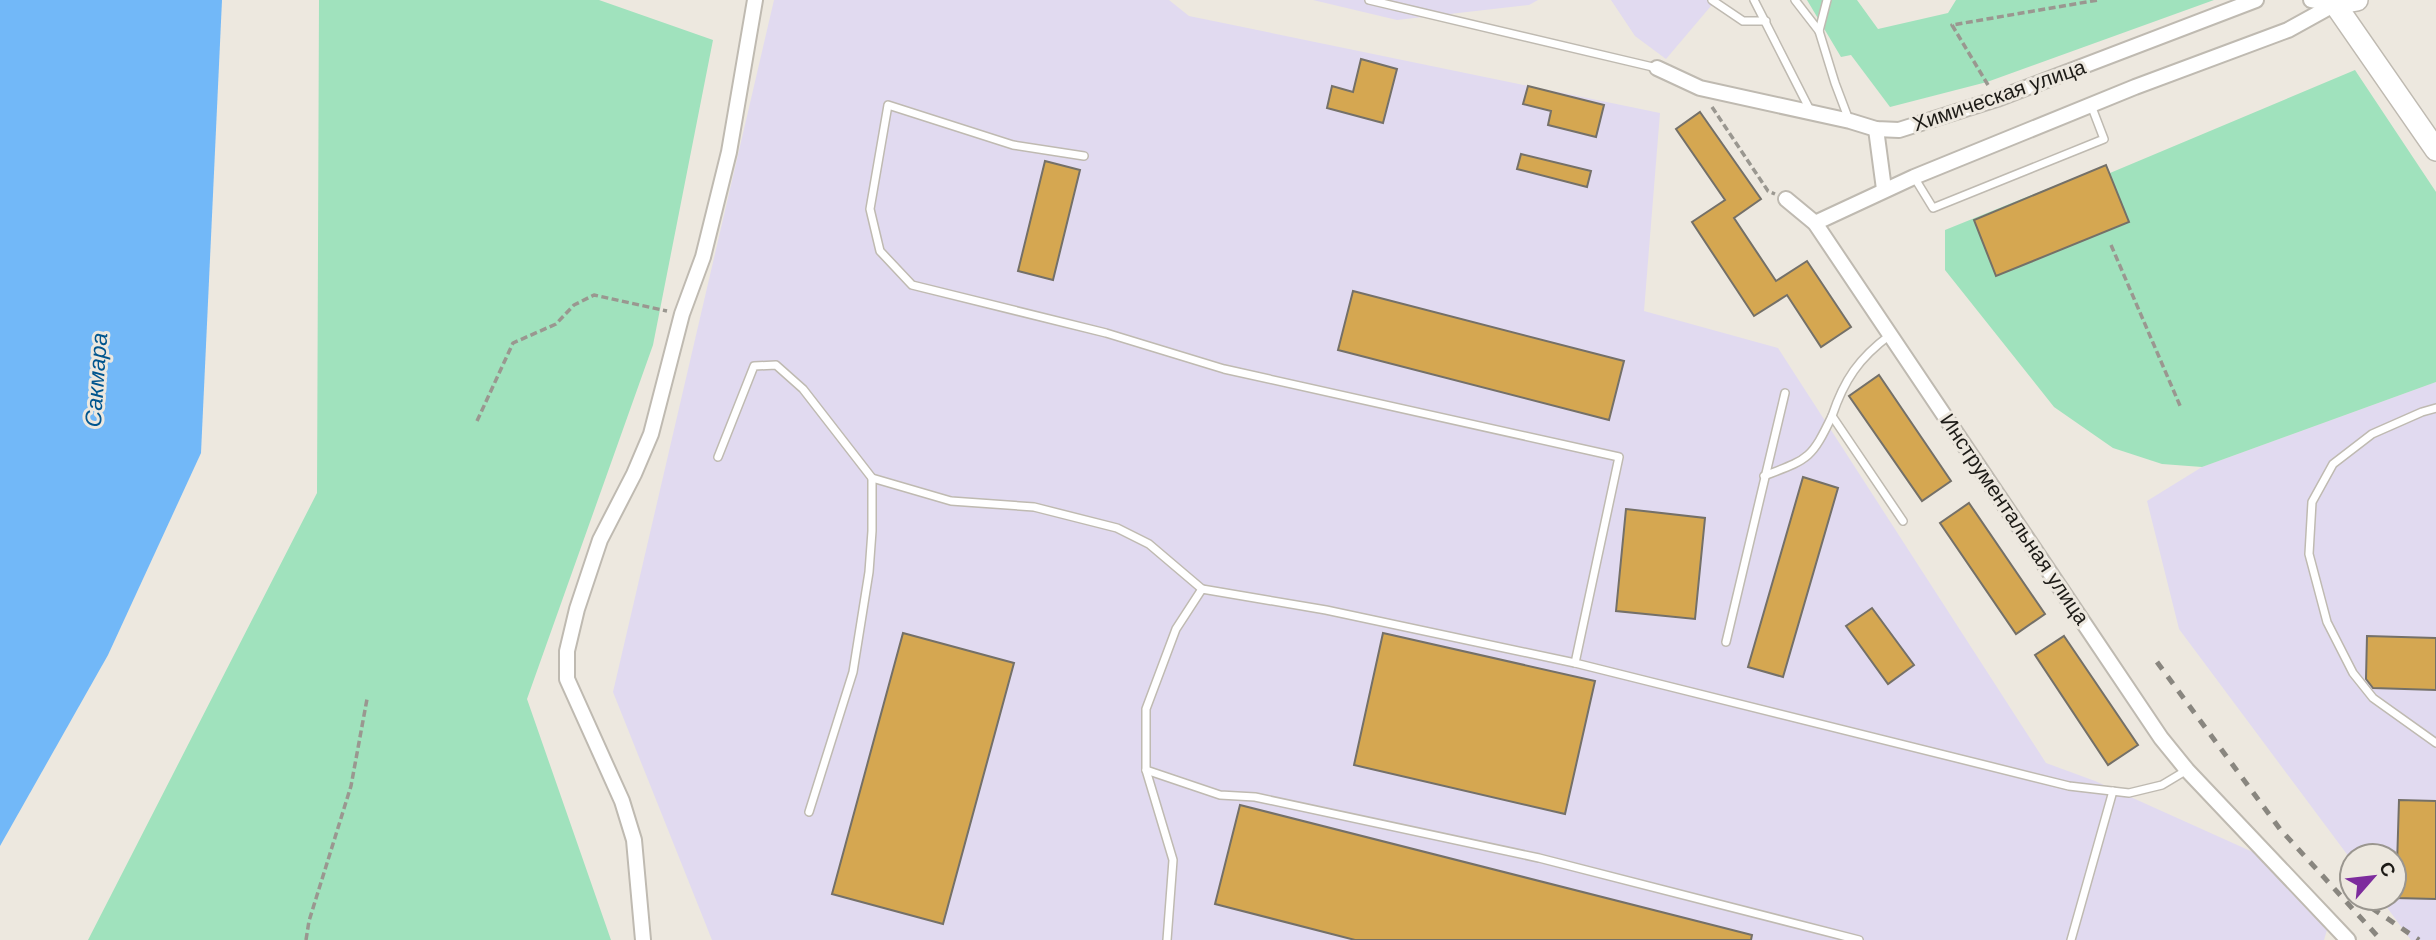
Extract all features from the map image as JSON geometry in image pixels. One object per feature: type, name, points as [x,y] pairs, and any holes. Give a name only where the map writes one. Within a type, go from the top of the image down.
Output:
[{"type":"street","points":[[643,940],[634,840],[622,801],[567,679],[567,651],[577,609],[600,540],[634,474],[650,434],[682,314],[703,257],[743,77],[755,0]]},
{"type":"street","name":"Химическая улица","points":[[1657,68],[1700,88],[1850,121],[1876,130],[1899,130],[1997,99],[2256,0]]},
{"type":"street","name":"Химическая улица","points":[[2311,0],[2357,0]]},
{"type":"street","points":[[2333,2],[2436,150]]},
{"type":"street","name":"Химическая улица","points":[[1815,223],[1884,189],[2091,105],[2288,30],[2333,2]]},
{"type":"street","points":[[1876,130],[1884,189]]},
{"type":"street","name":"Инструментальная улица","points":[[1786,199],[1815,223],[2161,738],[2187,770],[2348,940]]},
{"type":"lane","points":[[1369,0],[1657,68]]},
{"type":"lane","points":[[1712,0],[1743,21],[1766,21]]},
{"type":"lane","points":[[1754,0],[1812,114]]},
{"type":"lane","points":[[1795,0],[1819,31],[1850,121]]},
{"type":"lane","points":[[1819,31],[1827,0]]},
{"type":"lane","points":[[1084,156],[1013,145],[888,105],[870,209],[880,251],[912,285],[1106,333],[1224,369],[1619,457],[1575,663]]},
{"type":"lane","points":[[1914,177],[1933,208],[2104,139],[2091,105]]},
{"type":"lane","points":[[1764,476],[1801,462],[1816,449],[1832,416],[1842,386],[1868,351],[1891,334]]},
{"type":"lane","points":[[718,457],[754,366],[776,365],[803,388],[872,478],[951,501],[1034,507],[1117,528],[1149,544],[1202,589],[1326,610],[1575,663],[2069,786],[2129,793],[2162,785],[2187,770]]},
{"type":"lane","points":[[1726,642],[1785,393]]},
{"type":"lane","points":[[2436,408],[2372,433],[2333,464],[2312,502],[2309,554],[2327,622],[2353,673],[2373,698],[2436,744]]},
{"type":"lane","points":[[1832,416],[1903,521]]},
{"type":"lane","points":[[809,812],[853,672],[869,572],[872,478]]},
{"type":"lane","points":[[1167,940],[1172,860],[1146,769],[1146,709],[1176,629],[1202,589]]},
{"type":"lane","points":[[1146,769],[1220,795],[1255,797],[1539,858],[1859,940]]},
{"type":"lane","points":[[2071,940],[2113,791]]},
{"type":"path","points":[[1997,99],[1952,24],[2098,0]]},
{"type":"path","points":[[1700,88],[1768,191],[1786,199]]},
{"type":"path","points":[[2111,245],[2181,408]]},
{"type":"path","points":[[477,421],[513,343],[556,324],[574,305],[594,295],[682,314]]},
{"type":"path","points":[[306,940],[309,921],[351,786],[367,699]]},
{"type":"shaded area","points":[[774,0],[1169,0],[1189,16],[1660,113],[1644,311],[1778,348],[2046,763],[2095,781],[2255,853],[2327,930],[2324,940],[712,940],[613,692]]},
{"type":"shaded area","points":[[1313,0],[1538,0],[1529,5],[1397,20]]},
{"type":"shaded area","points":[[1611,0],[1716,0],[1666,59],[1635,36]]},
{"type":"shaded area","points":[[2436,382],[2436,940],[2411,940],[2390,912],[2408,912],[2408,842],[2338,842],[2179,629],[2147,501],[2202,467]]},
{"type":"green space","points":[[319,0],[599,0],[713,40],[653,345],[527,699],[611,940],[88,940],[317,493]]},
{"type":"green space","points":[[1807,0],[1857,0],[1878,29],[1948,13],[1956,0],[2214,0],[1987,82],[1890,107],[1851,55],[1841,57]]},
{"type":"green space","points":[[2355,70],[2436,192],[2436,382],[2202,467],[2162,464],[2113,448],[2054,407],[1945,270],[1945,230],[2106,165],[2110,173]]},
{"type":"water","name":"Сакмара","points":[[0,0],[222,0],[201,453],[108,655],[0,846]]},
{"type":"building","points":[[1361,59],[1397,69],[1383,123],[1327,108],[1332,86],[1353,92]]},
{"type":"building","points":[[1528,86],[1604,105],[1596,137],[1548,125],[1551,111],[1523,104]]},
{"type":"building","points":[[1700,112],[1761,199],[1734,218],[1776,281],[1807,261],[1851,327],[1821,347],[1787,295],[1754,316],[1692,222],[1725,200],[1676,129]]},
{"type":"building","points":[[1521,154],[1591,171],[1587,187],[1517,169]]},
{"type":"building","points":[[1045,161],[1080,170],[1053,280],[1018,271]]},
{"type":"building","points":[[2106,165],[2129,222],[1996,276],[1974,220]]},
{"type":"building","points":[[1353,291],[1624,361],[1609,420],[1338,350]]},
{"type":"building","points":[[1879,375],[1951,481],[1922,501],[1849,396]]},
{"type":"building","points":[[1803,477],[1838,488],[1783,677],[1748,667]]},
{"type":"building","points":[[1969,503],[2045,614],[2016,634],[1940,523]]},
{"type":"building","points":[[1626,509],[1705,518],[1695,619],[1616,611]]},
{"type":"building","points":[[1872,608],[1914,665],[1888,684],[1846,626]]},
{"type":"building","points":[[903,633],[1014,663],[943,924],[832,894]]},
{"type":"building","points":[[1383,633],[1595,681],[1565,814],[1354,765]]},
{"type":"building","points":[[2064,636],[2138,745],[2108,765],[2035,655]]},
{"type":"building","points":[[2367,636],[2436,638],[2436,690],[2373,688],[2366,679]]},
{"type":"building","points":[[2399,800],[2436,801],[2436,899],[2408,898],[2408,842],[2398,842]]},
{"type":"building","points":[[1240,805],[1752,935],[1751,940],[1355,940],[1215,904]]},
{"type":"railway","points":[[2157,662],[2280,829],[2381,940]]},
{"type":"railway","points":[[2378,912],[2419,940]]}]
